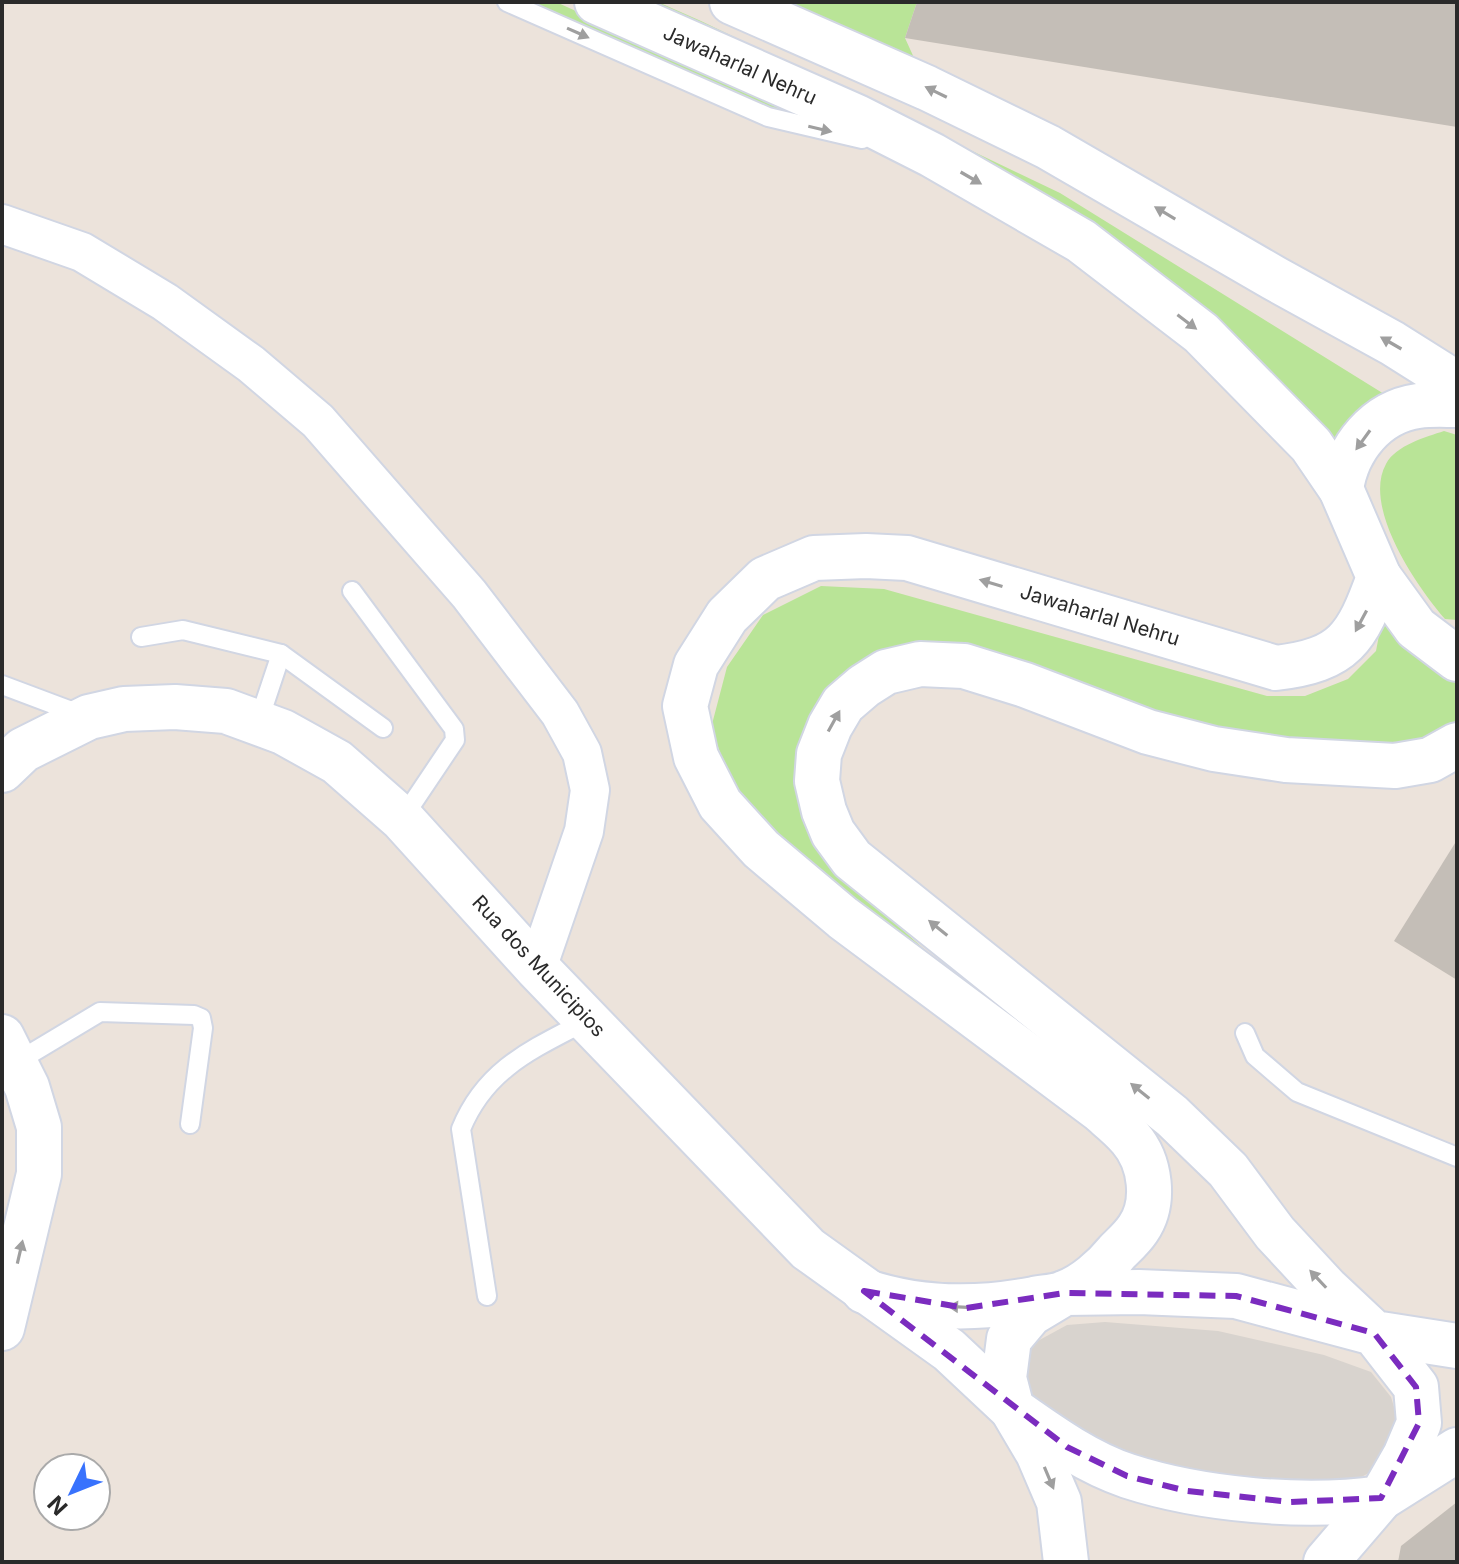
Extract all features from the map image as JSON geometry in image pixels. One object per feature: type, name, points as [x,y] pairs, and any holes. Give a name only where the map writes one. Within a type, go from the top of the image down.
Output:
[{"type":"main road","name":"Jawaharlal Nehru","points":[[597,2],[857,117],[932,155],[1081,241],[1201,333],[1311,445],[1341,489],[1379,577],[1353,635],[1335,652],[1305,665],[1276,668],[907,558],[814,558],[765,579],[727,616],[696,665],[685,706],[696,757],[720,804],[761,849],[843,918],[1099,1109],[1139,1149],[1147,1171],[1149,1198],[1139,1228],[1091,1277],[1030,1314],[1009,1339],[1004,1378],[1012,1409]]},
{"type":"main road","points":[[732,2],[927,88],[1048,147],[1392,343],[1457,384]]},
{"type":"main road","points":[[1341,489],[1344,471],[1369,430],[1392,413],[1419,405],[1457,405]]},
{"type":"main road","points":[[1379,577],[1416,628],[1457,659]]},
{"type":"main road","points":[[1326,1562],[1381,1498],[1405,1456],[1419,1423],[1416,1387],[1374,1333],[1326,1288],[1275,1233],[1228,1170],[1172,1116],[852,859],[833,833],[824,811],[817,781],[819,754],[830,726],[843,704],[853,695],[886,672],[920,664],[964,666],[1025,685],[1148,732],[1214,749],[1286,760],[1395,766],[1430,760],[1457,745]]},
{"type":"main road","name":"Rua dos Municipios","points":[[2,770],[23,750],[89,717],[124,709],[175,707],[226,711],[283,732],[337,762],[402,819],[537,968],[808,1249],[949,1350],[1012,1409]]},
{"type":"main road","points":[[2,1328],[39,1174],[39,1127],[27,1087],[8,1050]]},
{"type":"main road","points":[[864,1291],[909,1303],[966,1308],[1002,1306],[1065,1293],[1236,1296],[1374,1333],[1457,1346]]},
{"type":"main road","points":[[1012,1409],[1067,1447],[1127,1476],[1172,1487],[1291,1502],[1341,1504],[1381,1498],[1457,1450]]},
{"type":"main road","points":[[1012,1409],[1038,1453],[1059,1502],[1066,1562]]},
{"type":"main road","points":[[1357,1562],[1403,1516],[1457,1479]]},
{"type":"street","points":[[2,224],[82,252],[165,302],[251,364],[318,421],[469,594],[560,713],[582,753],[590,790],[584,831],[537,968]]},
{"type":"lane","points":[[507,2],[768,117],[932,155]]},
{"type":"lane","points":[[352,591],[454,729],[455,740],[402,819]]},
{"type":"lane","points":[[141,637],[183,630],[281,654],[383,728]]},
{"type":"lane","points":[[258,723],[281,654]]},
{"type":"lane","points":[[2,703],[10,688],[89,717]]},
{"type":"lane","points":[[8,1050],[100,1012],[194,1015],[201,1018],[203,1028],[190,1124]]},
{"type":"lane","points":[[487,1296],[461,1129],[471,1104],[520,1055],[588,1020]]},
{"type":"lane","points":[[1245,1033],[1255,1056],[1297,1092],[1457,1157]]},
{"type":"highlighted area","points":[[864,1291],[966,1308],[1065,1293],[1236,1296],[1374,1333],[1416,1387],[1419,1423],[1381,1498],[1291,1502],[1187,1491],[1127,1476],[1067,1447]]},
{"type":"green space","points":[[528,2],[556,2],[821,122],[776,112]]},
{"type":"green space","points":[[632,2],[658,2],[701,21],[1060,193],[1397,402],[1341,469],[1199,319]]},
{"type":"green space","points":[[757,2],[917,2],[905,38],[920,71]]},
{"type":"green space","points":[[1444,431],[1457,435],[1457,620],[1445,619],[1408,567],[1396,546],[1381,502],[1380,482],[1391,457],[1412,443]]},
{"type":"green space","points":[[821,586],[884,589],[1267,696],[1305,696],[1348,679],[1376,651],[1384,609],[1457,679],[1457,722],[1432,740],[1350,749],[1257,745],[886,660],[801,807],[821,856],[1157,1160],[804,864],[733,787],[711,728],[727,667],[763,615]]},
{"type":"shaded area","points":[[1105,1322],[1218,1331],[1324,1355],[1371,1372],[1391,1397],[1401,1430],[1389,1462],[1354,1481],[1192,1479],[1049,1430],[1019,1375],[1034,1343],[1067,1325]]},
{"type":"building","points":[[917,2],[1457,2],[1457,127],[905,38]]},
{"type":"building","points":[[1457,840],[1457,980],[1394,941]]},
{"type":"building","points":[[1457,1502],[1457,1562],[1398,1562],[1401,1546]]}]
